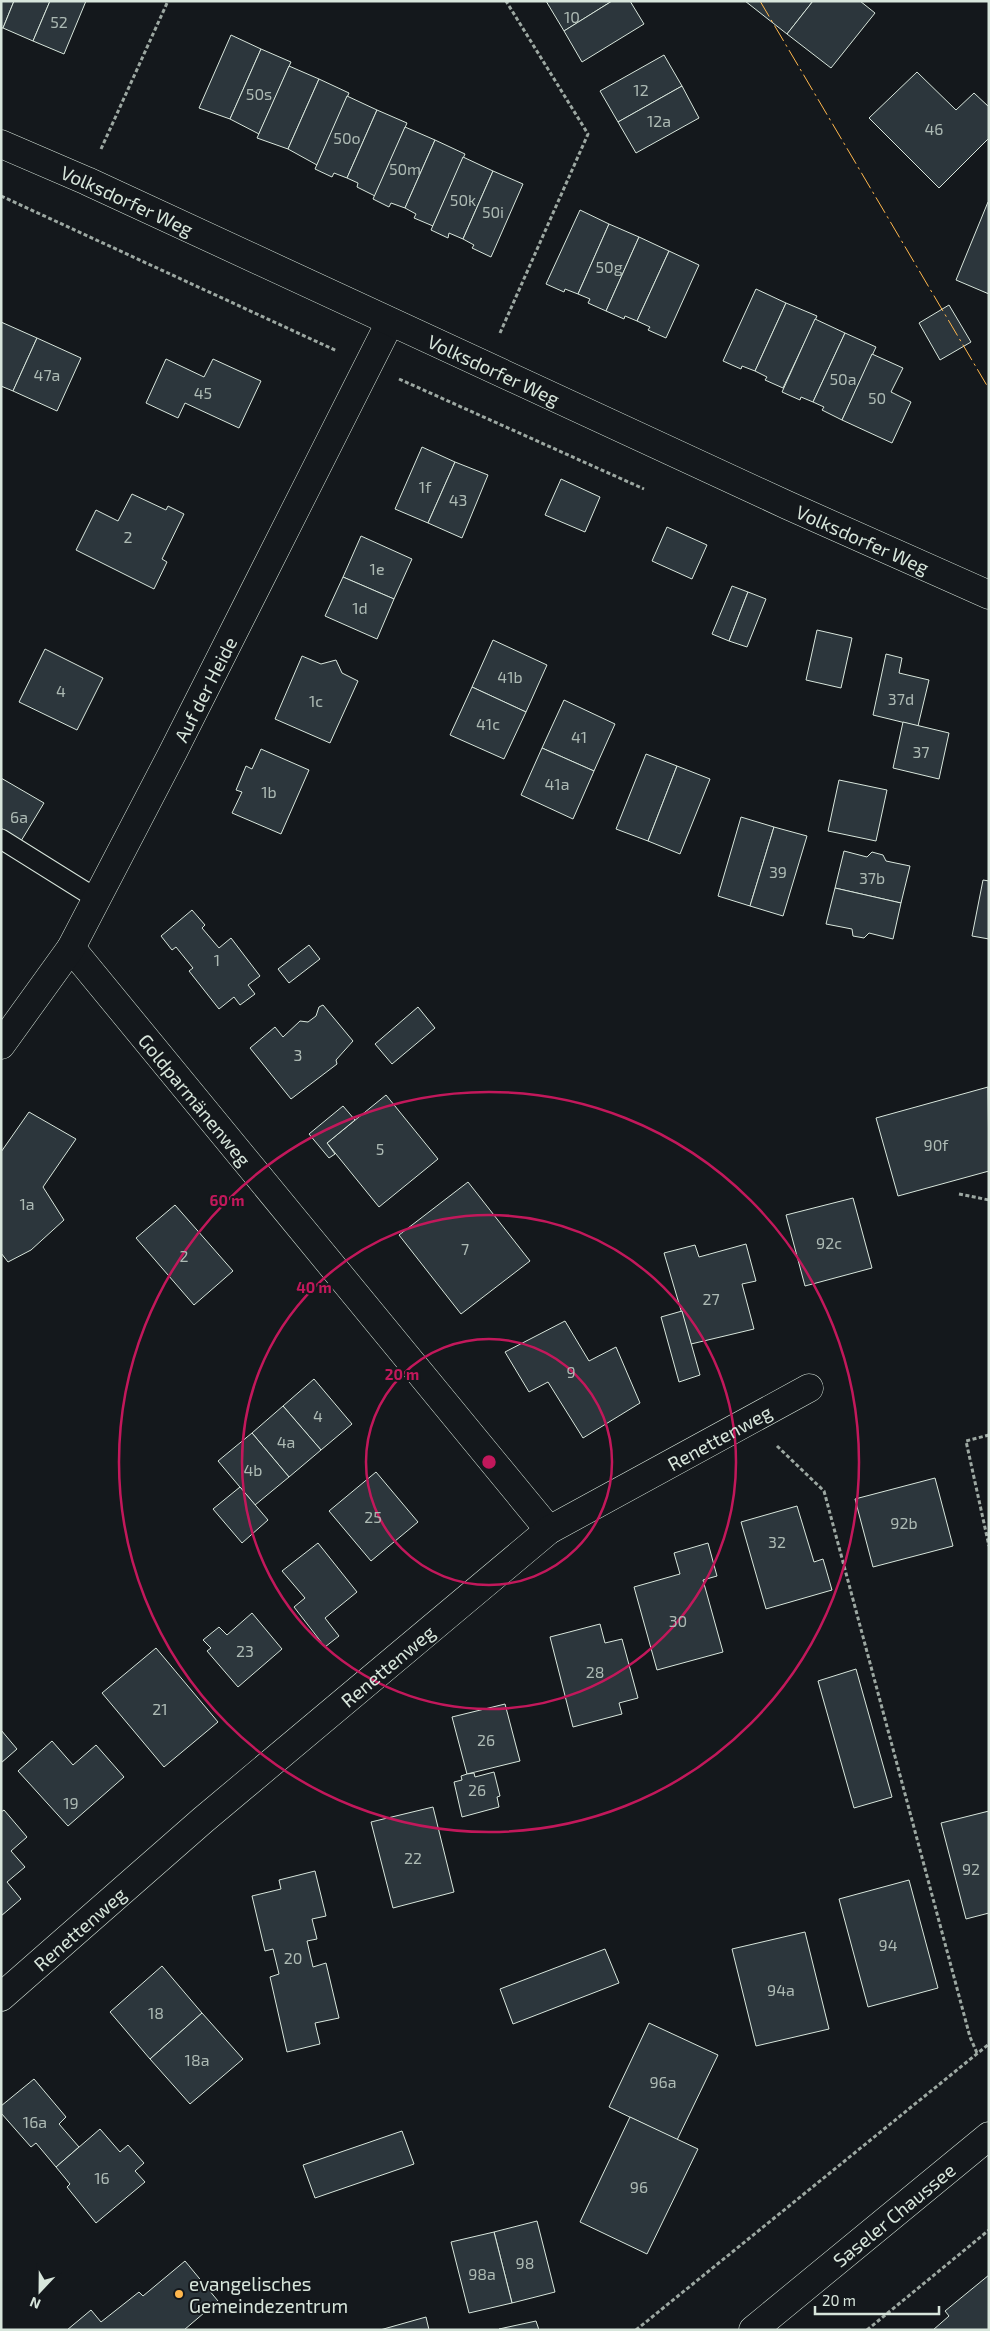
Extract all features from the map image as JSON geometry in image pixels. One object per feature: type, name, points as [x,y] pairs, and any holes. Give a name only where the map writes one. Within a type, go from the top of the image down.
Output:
[{"type":"street","name":"Volksdorfer Weg","points":[[1,144],[87,181],[796,509],[989,595]]},
{"type":"street","name":"Auf der Heide","points":[[1,1045],[71,948],[213,675],[390,322]]},
{"type":"street","name":"Goldparmänenweg","points":[[71,948],[549,1530]]},
{"type":"street","name":"Renettenweg","points":[[1,1997],[203,1820],[549,1530],[752,1421],[809,1388]]},
{"type":"street","name":"Saseler Chaussee","points":[[753,2330],[989,2136]]},
{"type":"lane","points":[[1,839],[97,899]]},
{"type":"path","points":[[87,181],[168,1]]},
{"type":"path","points":[[485,365],[588,134],[506,1]]},
{"type":"path","points":[[1,196],[338,351]]},
{"type":"path","points":[[392,376],[644,488]]},
{"type":"path","points":[[959,1194],[989,1200]]},
{"type":"path","points":[[752,1421],[824,1491],[968,2028],[977,2053]]},
{"type":"path","points":[[989,1435],[966,1441],[989,1546]]},
{"type":"path","points":[[636,2330],[989,2044]]},
{"type":"path","points":[[867,2330],[989,2230]]},
{"type":"building","points":[[1,1],[14,1],[3,28],[1,28]]},
{"type":"building","points":[[14,1],[50,1],[33,41],[3,28]]},
{"type":"building","points":[[50,1],[86,1],[64,54],[33,41]]},
{"type":"building","points":[[546,1],[612,1],[564,31]]},
{"type":"building","points":[[612,1],[630,1],[644,24],[582,62],[564,31]]},
{"type":"building","points":[[745,1],[813,1],[787,34]]},
{"type":"building","points":[[813,1],[860,1],[875,13],[831,68],[787,34]]},
{"type":"building","points":[[231,35],[261,49],[230,119],[199,108]]},
{"type":"building","points":[[261,49],[291,62],[259,134],[230,119]]},
{"type":"building","points":[[664,55],[682,86],[618,122],[600,91]]},
{"type":"building","points":[[289,66],[319,79],[288,149],[257,138]]},
{"type":"building","points":[[917,72],[956,110],[974,93],[989,107],[989,138],[939,188],[869,118]]},
{"type":"building","points":[[319,79],[349,93],[317,165],[288,149]]},
{"type":"building","points":[[682,86],[699,118],[636,153],[618,122]]},
{"type":"building","points":[[347,96],[377,110],[347,178],[334,173],[332,177],[315,169]]},
{"type":"building","points":[[377,110],[407,123],[375,196],[357,187],[358,183],[347,178]]},
{"type":"building","points":[[405,127],[435,140],[405,208],[391,203],[389,207],[373,199]]},
{"type":"building","points":[[435,140],[465,154],[433,226],[414,218],[416,214],[405,208]]},
{"type":"building","points":[[463,157],[493,171],[463,239],[449,233],[448,238],[431,230]]},
{"type":"building","points":[[493,171],[523,184],[491,257],[472,248],[474,245],[463,239]]},
{"type":"building","points":[[989,202],[989,294],[956,280]]},
{"type":"building","points":[[580,210],[609,224],[578,294],[565,289],[564,292],[546,284]]},
{"type":"building","points":[[609,224],[639,237],[606,311],[588,303],[590,299],[578,294]]},
{"type":"building","points":[[639,237],[669,251],[637,321],[625,316],[624,319],[606,311]]},
{"type":"building","points":[[669,251],[699,265],[666,338],[648,330],[650,327],[637,321]]},
{"type":"building","points":[[756,289],[786,303],[755,371],[742,366],[741,369],[723,361]]},
{"type":"building","points":[[786,303],[817,316],[783,388],[765,380],[767,377],[755,371]]},
{"type":"building","points":[[949,305],[971,342],[940,360],[919,323]]},
{"type":"building","points":[[815,319],[845,333],[813,402],[801,397],[800,400],[782,392]]},
{"type":"building","points":[[1,322],[37,338],[13,391],[1,386]]},
{"type":"building","points":[[845,333],[876,347],[842,420],[822,410],[824,407],[813,402]]},
{"type":"building","points":[[37,338],[81,358],[57,411],[13,391]]},
{"type":"building","points":[[872,354],[903,368],[891,392],[911,402],[892,443],[842,420]]},
{"type":"building","points":[[166,359],[204,377],[213,359],[261,381],[239,428],[185,403],[178,418],[146,403]]},
{"type":"building","points":[[422,447],[455,462],[428,523],[395,509]]},
{"type":"building","points":[[455,462],[488,475],[462,538],[428,523]]},
{"type":"building","points":[[561,479],[600,497],[585,532],[545,515]]},
{"type":"building","points":[[132,494],[166,510],[168,506],[184,514],[162,559],[167,562],[154,589],[76,550],[96,510],[118,521]]},
{"type":"building","points":[[667,527],[707,545],[692,579],[652,561]]},
{"type":"building","points":[[361,536],[412,559],[394,599],[343,577]]},
{"type":"building","points":[[343,577],[394,599],[377,639],[325,616]]},
{"type":"building","points":[[732,586],[748,592],[729,641],[712,634]]},
{"type":"building","points":[[748,592],[766,599],[747,647],[729,641]]},
{"type":"building","points":[[817,630],[852,638],[841,688],[806,680]]},
{"type":"building","points":[[493,640],[547,665],[526,712],[472,687]]},
{"type":"building","points":[[45,649],[103,678],[77,730],[19,702]]},
{"type":"building","points":[[886,654],[902,658],[899,673],[929,680],[918,726],[873,715]]},
{"type":"building","points":[[302,656],[321,664],[336,660],[342,673],[358,681],[330,743],[275,719]]},
{"type":"building","points":[[472,687],[526,712],[504,759],[450,735]]},
{"type":"building","points":[[564,700],[615,724],[594,771],[542,748]]},
{"type":"building","points":[[903,722],[949,733],[939,779],[893,768]]},
{"type":"building","points":[[542,748],[594,771],[573,819],[521,795]]},
{"type":"building","points":[[261,749],[309,770],[281,834],[232,813],[242,792],[236,790],[246,766],[252,769]]},
{"type":"building","points":[[646,754],[677,766],[648,841],[616,829]]},
{"type":"building","points":[[677,766],[710,779],[680,854],[648,841]]},
{"type":"building","points":[[1,778],[44,803],[21,841],[1,828]]},
{"type":"building","points":[[839,780],[887,790],[876,841],[828,831]]},
{"type":"building","points":[[741,817],[774,827],[750,906],[718,896]]},
{"type":"building","points":[[774,827],[807,836],[783,916],[750,906]]},
{"type":"building","points":[[844,851],[867,857],[872,852],[883,855],[886,861],[910,866],[901,903],[835,888]]},
{"type":"building","points":[[983,880],[989,881],[989,939],[972,936]]},
{"type":"building","points":[[835,888],[901,903],[893,939],[869,933],[864,938],[853,936],[852,929],[826,924]]},
{"type":"building","points":[[192,910],[205,925],[202,928],[219,948],[231,938],[260,976],[248,985],[255,994],[240,1005],[234,997],[219,1009],[189,971],[193,968],[176,947],[172,950],[161,936]]},
{"type":"building","points":[[309,945],[320,959],[289,983],[278,969]]},
{"type":"building","points":[[323,1005],[353,1041],[336,1060],[337,1064],[291,1099],[250,1048],[275,1027],[283,1037],[300,1021],[308,1022],[316,1016],[319,1007]]},
{"type":"building","points":[[418,1007],[435,1028],[392,1064],[375,1044]]},
{"type":"building","points":[[988,1087],[989,1171],[898,1196],[876,1118]]},
{"type":"building","points":[[386,1095],[438,1159],[379,1207],[327,1143]]},
{"type":"building","points":[[343,1106],[355,1120],[327,1143],[335,1154],[329,1158],[309,1134]]},
{"type":"building","points":[[29,1112],[76,1139],[43,1187],[64,1220],[31,1250],[8,1262],[1,1253],[1,1152]]},
{"type":"building","points":[[468,1182],[530,1261],[461,1314],[399,1235]]},
{"type":"building","points":[[853,1198],[872,1268],[805,1286],[786,1215]]},
{"type":"building","points":[[175,1205],[233,1271],[194,1305],[136,1238]]},
{"type":"building","points":[[746,1244],[756,1281],[742,1284],[754,1329],[691,1344],[664,1253],[695,1245],[699,1257]]},
{"type":"building","points":[[682,1311],[700,1375],[679,1382],[661,1317]]},
{"type":"building","points":[[565,1321],[589,1361],[616,1347],[640,1403],[583,1438],[548,1382],[529,1392],[505,1352]]},
{"type":"building","points":[[314,1379],[352,1424],[321,1450],[283,1406]]},
{"type":"building","points":[[283,1406],[321,1450],[289,1477],[252,1433]]},
{"type":"building","points":[[252,1433],[289,1477],[255,1505],[218,1461]]},
{"type":"building","points":[[376,1472],[418,1522],[371,1561],[329,1511]]},
{"type":"building","points":[[935,1478],[953,1546],[873,1567],[855,1499]]},
{"type":"building","points":[[240,1487],[268,1520],[242,1543],[213,1509]]},
{"type":"building","points":[[797,1506],[814,1562],[823,1559],[832,1590],[766,1609],[741,1522]]},
{"type":"building","points":[[318,1543],[357,1592],[325,1618],[339,1636],[325,1647],[294,1607],[305,1598],[282,1571]]},
{"type":"building","points":[[708,1543],[717,1576],[703,1580],[723,1652],[657,1670],[634,1587],[680,1574],[674,1553]]},
{"type":"building","points":[[252,1613],[282,1649],[238,1687],[207,1651],[211,1648],[203,1640],[219,1627],[227,1635]]},
{"type":"building","points":[[600,1624],[605,1643],[622,1639],[638,1698],[619,1703],[622,1714],[573,1727],[550,1637]]},
{"type":"building","points":[[156,1648],[218,1722],[164,1767],[102,1693]]},
{"type":"building","points":[[856,1669],[892,1797],[854,1808],[818,1681]]},
{"type":"building","points":[[505,1704],[520,1761],[467,1774],[452,1717]]},
{"type":"building","points":[[1,1730],[17,1749],[1,1763]]},
{"type":"building","points":[[52,1741],[73,1765],[96,1745],[124,1777],[68,1826],[18,1771]]},
{"type":"building","points":[[494,1772],[500,1796],[497,1797],[499,1807],[462,1817],[454,1782],[462,1780],[461,1776],[467,1774],[474,1773],[475,1777]]},
{"type":"building","points":[[433,1807],[454,1892],[393,1908],[371,1822]]},
{"type":"building","points":[[4,1810],[27,1837],[11,1851],[25,1867],[7,1882],[21,1899],[1,1916],[1,1812]]},
{"type":"building","points":[[989,1811],[989,1913],[966,1919],[941,1823]]},
{"type":"building","points":[[315,1871],[326,1916],[312,1919],[317,1939],[307,1941],[313,1967],[326,1963],[339,2018],[315,2023],[320,2044],[287,2052],[270,1977],[279,1974],[273,1949],[265,1951],[252,1896],[281,1889],[279,1880]]},
{"type":"building","points":[[909,1880],[938,1988],[868,2007],[839,1899]]},
{"type":"building","points":[[805,1932],[829,2029],[756,2046],[732,1949]]},
{"type":"building","points":[[605,1949],[619,1983],[513,2024],[500,1989]]},
{"type":"building","points":[[162,1966],[202,2013],[150,2059],[110,2012]]},
{"type":"building","points":[[202,2013],[243,2059],[190,2104],[150,2059]]},
{"type":"building","points":[[649,2023],[718,2055],[677,2140],[609,2107]]},
{"type":"building","points":[[34,2079],[66,2117],[59,2124],[79,2147],[56,2167],[36,2143],[31,2147],[1,2113],[1,2106]]},
{"type":"building","points":[[630,2117],[698,2149],[647,2254],[580,2222]]},
{"type":"building","points":[[100,2129],[120,2152],[128,2145],[144,2163],[135,2171],[145,2182],[96,2223],[67,2187],[70,2184],[56,2167]]},
{"type":"building","points":[[402,2131],[414,2164],[315,2198],[303,2165]]},
{"type":"building","points":[[537,2221],[555,2292],[512,2303],[494,2232]]},
{"type":"building","points":[[494,2232],[512,2303],[469,2313],[451,2242]]},
{"type":"building","name":"evangelisches Gemeindezentrum","points":[[185,2261],[218,2301],[184,2330],[67,2330],[91,2310],[101,2322],[139,2292],[143,2296]]},
{"type":"building","points":[[989,2275],[989,2330],[933,2330],[949,2316],[945,2311]]},
{"type":"building","points":[[426,2317],[429,2330],[380,2330]]},
{"type":"building","points":[[536,2321],[539,2330],[499,2329]]},
{"type":"power","points":[[760,1],[989,389]]},
{"type":"place","name":"evangelisches Gemeindezentrum","points":[[179,2294]]}]
